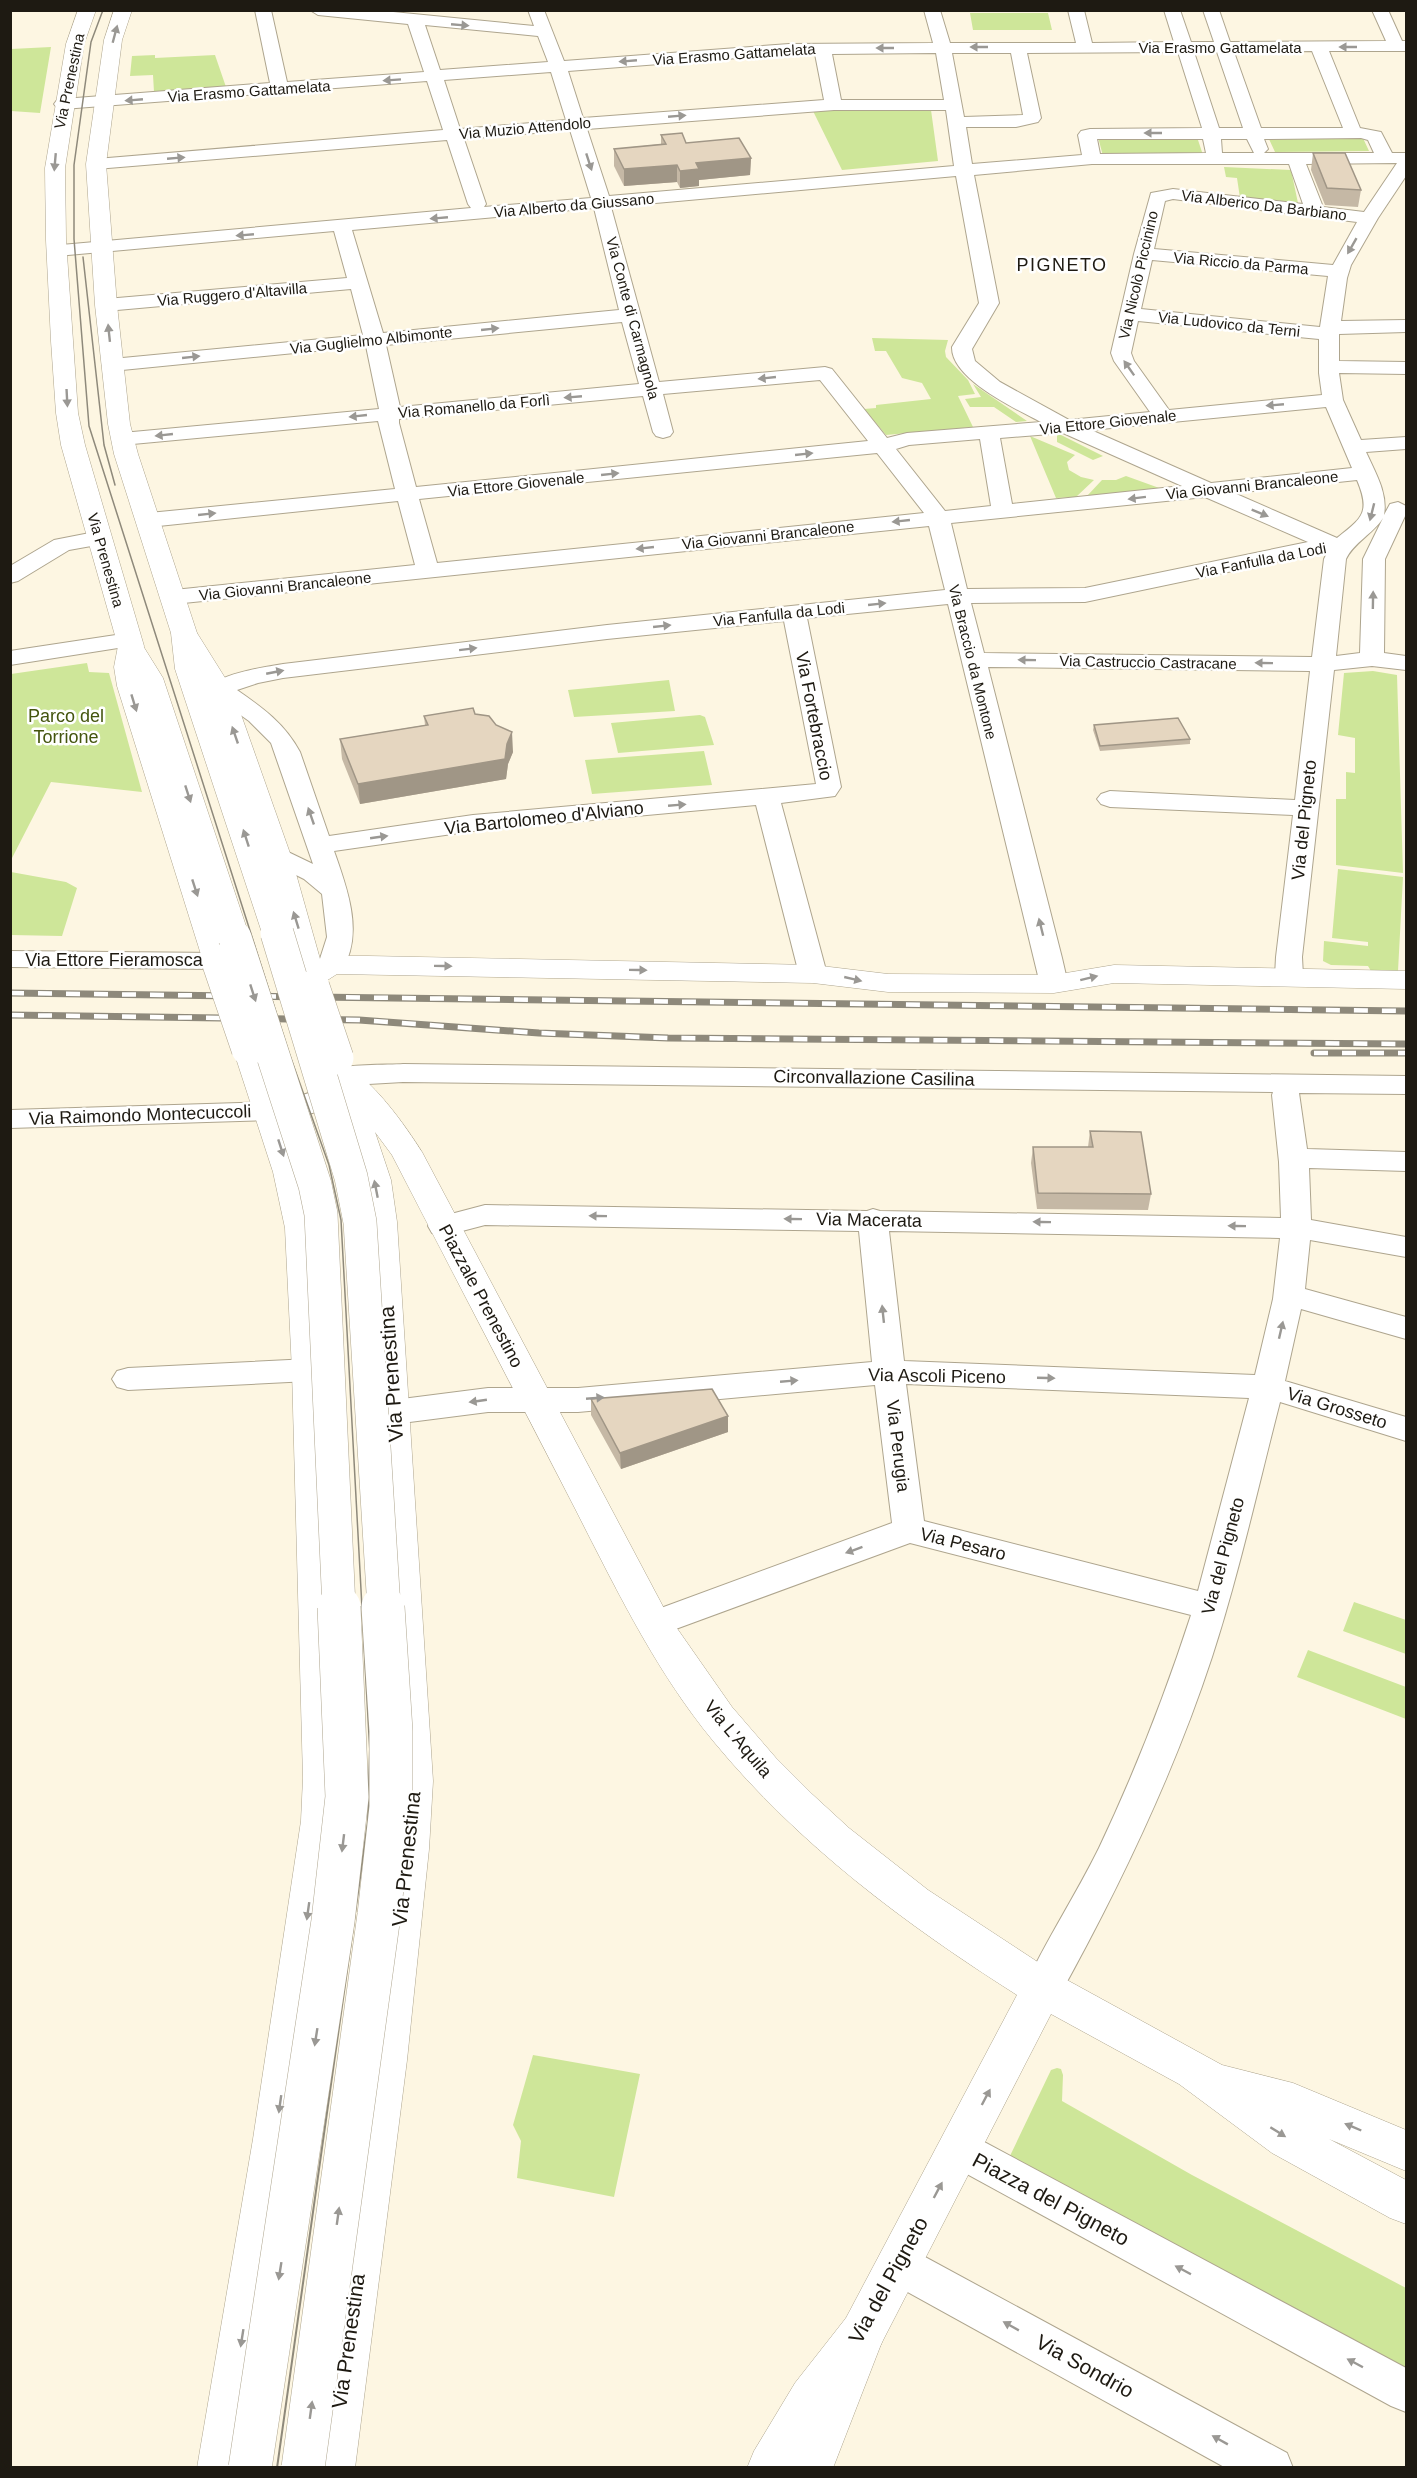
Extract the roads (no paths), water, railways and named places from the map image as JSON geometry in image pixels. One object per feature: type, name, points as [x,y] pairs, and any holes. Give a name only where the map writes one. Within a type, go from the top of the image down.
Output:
[{"type":"main road","name":"Via Prenestina","points":[[87,10],[75,44],[63,104],[55,168],[57,250],[69,424],[100,538],[136,655],[127,667],[129,686],[248,1049],[272,1103]]},
{"type":"main road","name":"Via Prenestina","points":[[123,10],[113,40],[96,164],[106,305],[122,439],[184,633],[277,856],[319,976],[339,1067]]},
{"type":"main road","points":[[136,655],[315,1185],[324,1249],[347,1797],[333,1921],[250,2468]]},
{"type":"main road","points":[[204,681],[351,1177],[360,1222],[391,1731],[391,1807],[378,1927],[303,2468]]},
{"type":"main road","points":[[319,976],[384,965],[813,974],[868,982],[1054,984],[1113,974],[1407,980]]},
{"type":"main road","points":[[339,1067],[361,1141]]},
{"type":"main road","name":"Piazzale Prenestino","points":[[339,1067],[379,1114],[406,1152],[536,1400]]},
{"type":"main road","points":[[272,1103],[320,1126],[361,1141],[406,1152]]},
{"type":"main road","points":[[221,2468],[277,2127],[323,1800],[322,1706],[304,1266],[297,1201],[272,1103]]},
{"type":"main road","name":"Via Prenestina","points":[[331,2468],[385,2060],[413,1802],[413,1749],[383,1247],[377,1189],[361,1141]]},
{"type":"main road","name":"Via L'Aquila","points":[[536,1400],[654,1624],[702,1697],[728,1731],[766,1774],[818,1826],[890,1888],[1043,1988]]},
{"type":"main road","points":[[1043,1988],[1209,2080],[1278,2132],[1314,2154],[1407,2203]]},
{"type":"main road","name":"Piazza del Pigneto","points":[[959,2149],[1043,1988]]},
{"type":"main road","points":[[1209,2080],[1293,2103],[1407,2151]]},
{"type":"main road","name":"Via del Pigneto","points":[[771,2468],[816,2392],[862,2334],[959,2149]]},
{"type":"main road","points":[[809,2468],[862,2334]]},
{"type":"street","points":[[263,10],[280,88]]},
{"type":"street","points":[[318,10],[546,32]]},
{"type":"street","name":"Via Conte di Carmagnola","points":[[536,10],[546,32],[602,202],[630,315],[663,432]]},
{"type":"street","points":[[932,10],[944,48],[987,292],[988,306],[962,347],[963,358],[970,367],[1011,396],[1066,426],[1205,490],[1340,548],[1367,526],[1374,510],[1374,496],[1362,473],[1333,400],[1329,373],[1330,331],[1339,271],[1369,218],[1403,175]]},
{"type":"street","points":[[1076,10],[1085,47]]},
{"type":"street","points":[[1172,10],[1211,133],[1214,178],[1263,158],[1407,158]]},
{"type":"street","points":[[1210,10],[1263,158]]},
{"type":"street","points":[[1380,10],[1401,46]]},
{"type":"street","points":[[415,21],[477,204]]},
{"type":"street","name":"Via Erasmo Gattamelata","points":[[63,104],[738,52],[822,48],[1401,46]]},
{"type":"street","name":"Via Muzio Attendolo","points":[[96,164],[576,123],[834,105],[955,113],[1016,122],[1027,121],[1032,118],[1018,47]]},
{"type":"street","points":[[1318,47],[1353,132]]},
{"type":"street","points":[[822,48],[834,105]]},
{"type":"street","points":[[1092,159],[1087,135],[1090,134],[1353,132],[1375,136],[1385,157]]},
{"type":"street","points":[[1295,157],[1315,211]]},
{"type":"street","name":"Via Alberto da Giussano","points":[[57,250],[342,227],[1092,159],[1214,178]]},
{"type":"street","name":"Via Alberico Da Barbiano","points":[[1159,195],[1173,194],[1214,178],[1315,211],[1369,218]]},
{"type":"street","name":"Via Nicolò Piccinino","points":[[1159,195],[1155,199],[1121,355],[1163,416]]},
{"type":"street","points":[[342,227],[375,340],[390,403],[387,413],[388,427],[428,571]]},
{"type":"street","name":"Via Riccio da Parma","points":[[1143,254],[1339,271]]},
{"type":"street","name":"Via Ruggero d'Altavilla","points":[[106,305],[358,283]]},
{"type":"street","name":"Via Ludovico da Terni","points":[[1130,314],[1330,331],[1407,326]]},
{"type":"street","name":"Via Guglielmo Albimonte","points":[[112,365],[630,315]]},
{"type":"street","points":[[1340,368],[1407,368]]},
{"type":"street","name":"Via Romanello da Forlì","points":[[122,439],[825,372]]},
{"type":"street","name":"Via Braccio da Montone","points":[[825,372],[938,517],[956,596],[1050,958],[1054,984]]},
{"type":"street","name":"Via Ettore Giovenale","points":[[149,520],[883,446],[911,451],[991,440],[1066,426],[1333,400]]},
{"type":"street","points":[[991,440],[1003,512]]},
{"type":"street","points":[[1352,447],[1407,443]]},
{"type":"street","points":[[1352,447],[1362,453],[1402,509],[1374,559],[1372,659]]},
{"type":"street","name":"Via Giovanni Brancaleone","points":[[174,597],[1362,473]]},
{"type":"street","points":[[16,572],[62,545],[100,538]]},
{"type":"street","name":"Via Fanfulla da Lodi","points":[[204,681],[252,677],[283,671],[607,632],[956,596],[1085,595],[1318,546],[1340,548]]},
{"type":"street","name":"Via del Pigneto","points":[[1289,976],[1289,957],[1335,559],[1340,548]]},
{"type":"street","name":"Via Fortebraccio","points":[[767,797],[822,793],[829,787],[794,613]]},
{"type":"street","points":[[10,658],[136,655]]},
{"type":"street","points":[[1323,664],[1372,659],[1407,663]]},
{"type":"street","name":"Via Castruccio Castracane","points":[[973,660],[1323,664]]},
{"type":"street","name":"Via Prenestina","points":[[204,681],[268,723],[282,739],[321,845],[335,891],[340,937],[319,976]]},
{"type":"street","points":[[767,797],[813,974]]},
{"type":"street","name":"Via Bartolomeo d'Alviano","points":[[321,845],[473,823],[767,797]]},
{"type":"street","points":[[1110,799],[1306,808]]},
{"type":"street","points":[[277,856],[313,874],[335,891]]},
{"type":"street","name":"Via Ettore Fieramosca","points":[[10,959],[218,961]]},
{"type":"street","name":"Circonvallazione Casilina","points":[[339,1067],[403,1072],[1407,1085]]},
{"type":"street","name":"Via Raimondo Montecuccoli","points":[[10,1119],[272,1103],[300,1106],[321,1098],[335,1089],[339,1067]]},
{"type":"street","name":"Via del Pigneto","points":[[1043,1988],[1097,1892],[1142,1790],[1188,1674],[1211,1607],[1288,1295],[1296,1228],[1293,1158],[1286,1095]]},
{"type":"street","points":[[1293,1158],[1407,1161]]},
{"type":"street","name":"Via Macerata","points":[[443,1226],[485,1215],[1296,1228],[1407,1247]]},
{"type":"street","name":"Via Perugia","points":[[873,1220],[909,1530]]},
{"type":"street","points":[[1288,1295],[1407,1328]]},
{"type":"street","points":[[128,1379],[309,1370]]},
{"type":"street","name":"Via Ascoli Piceno","points":[[536,1400],[578,1400],[889,1372],[1267,1387]]},
{"type":"street","name":"Via Grosseto","points":[[1267,1387],[1407,1429]]},
{"type":"street","points":[[394,1412],[488,1400],[536,1400]]},
{"type":"street","name":"Via Pesaro","points":[[654,1624],[909,1530],[1211,1607]]},
{"type":"street","name":"Piazza del Pigneto","points":[[959,2149],[1407,2391]]},
{"type":"street","name":"Via Sondrio","points":[[899,2265],[1271,2468]]},
{"type":"tram line","points":[[103,10],[91,42],[74,165],[74,239],[89,426],[289,1053],[329,1165],[341,1220],[362,1608]]},
{"type":"tram line","points":[[83,257],[104,445],[115,485]]},
{"type":"tram line","points":[[365,1504],[370,1591]]},
{"type":"tram line","points":[[277,2468],[368,1821],[370,1749],[362,1607]]},
{"type":"tram line","points":[[289,2468],[373,1868],[379,1779]]},
{"type":"railway","points":[[10,993],[1406,1011]]},
{"type":"railway","points":[[10,1015],[359,1020],[539,1033],[668,1038],[1406,1044]]},
{"type":"railway","points":[[1314,1053],[1406,1053]]},
{"type":"district","name":"PIGNETO","points":[[1062,265]]},
{"type":"park label","name":"Parco del Torrione","points":[[66,726]]}]
